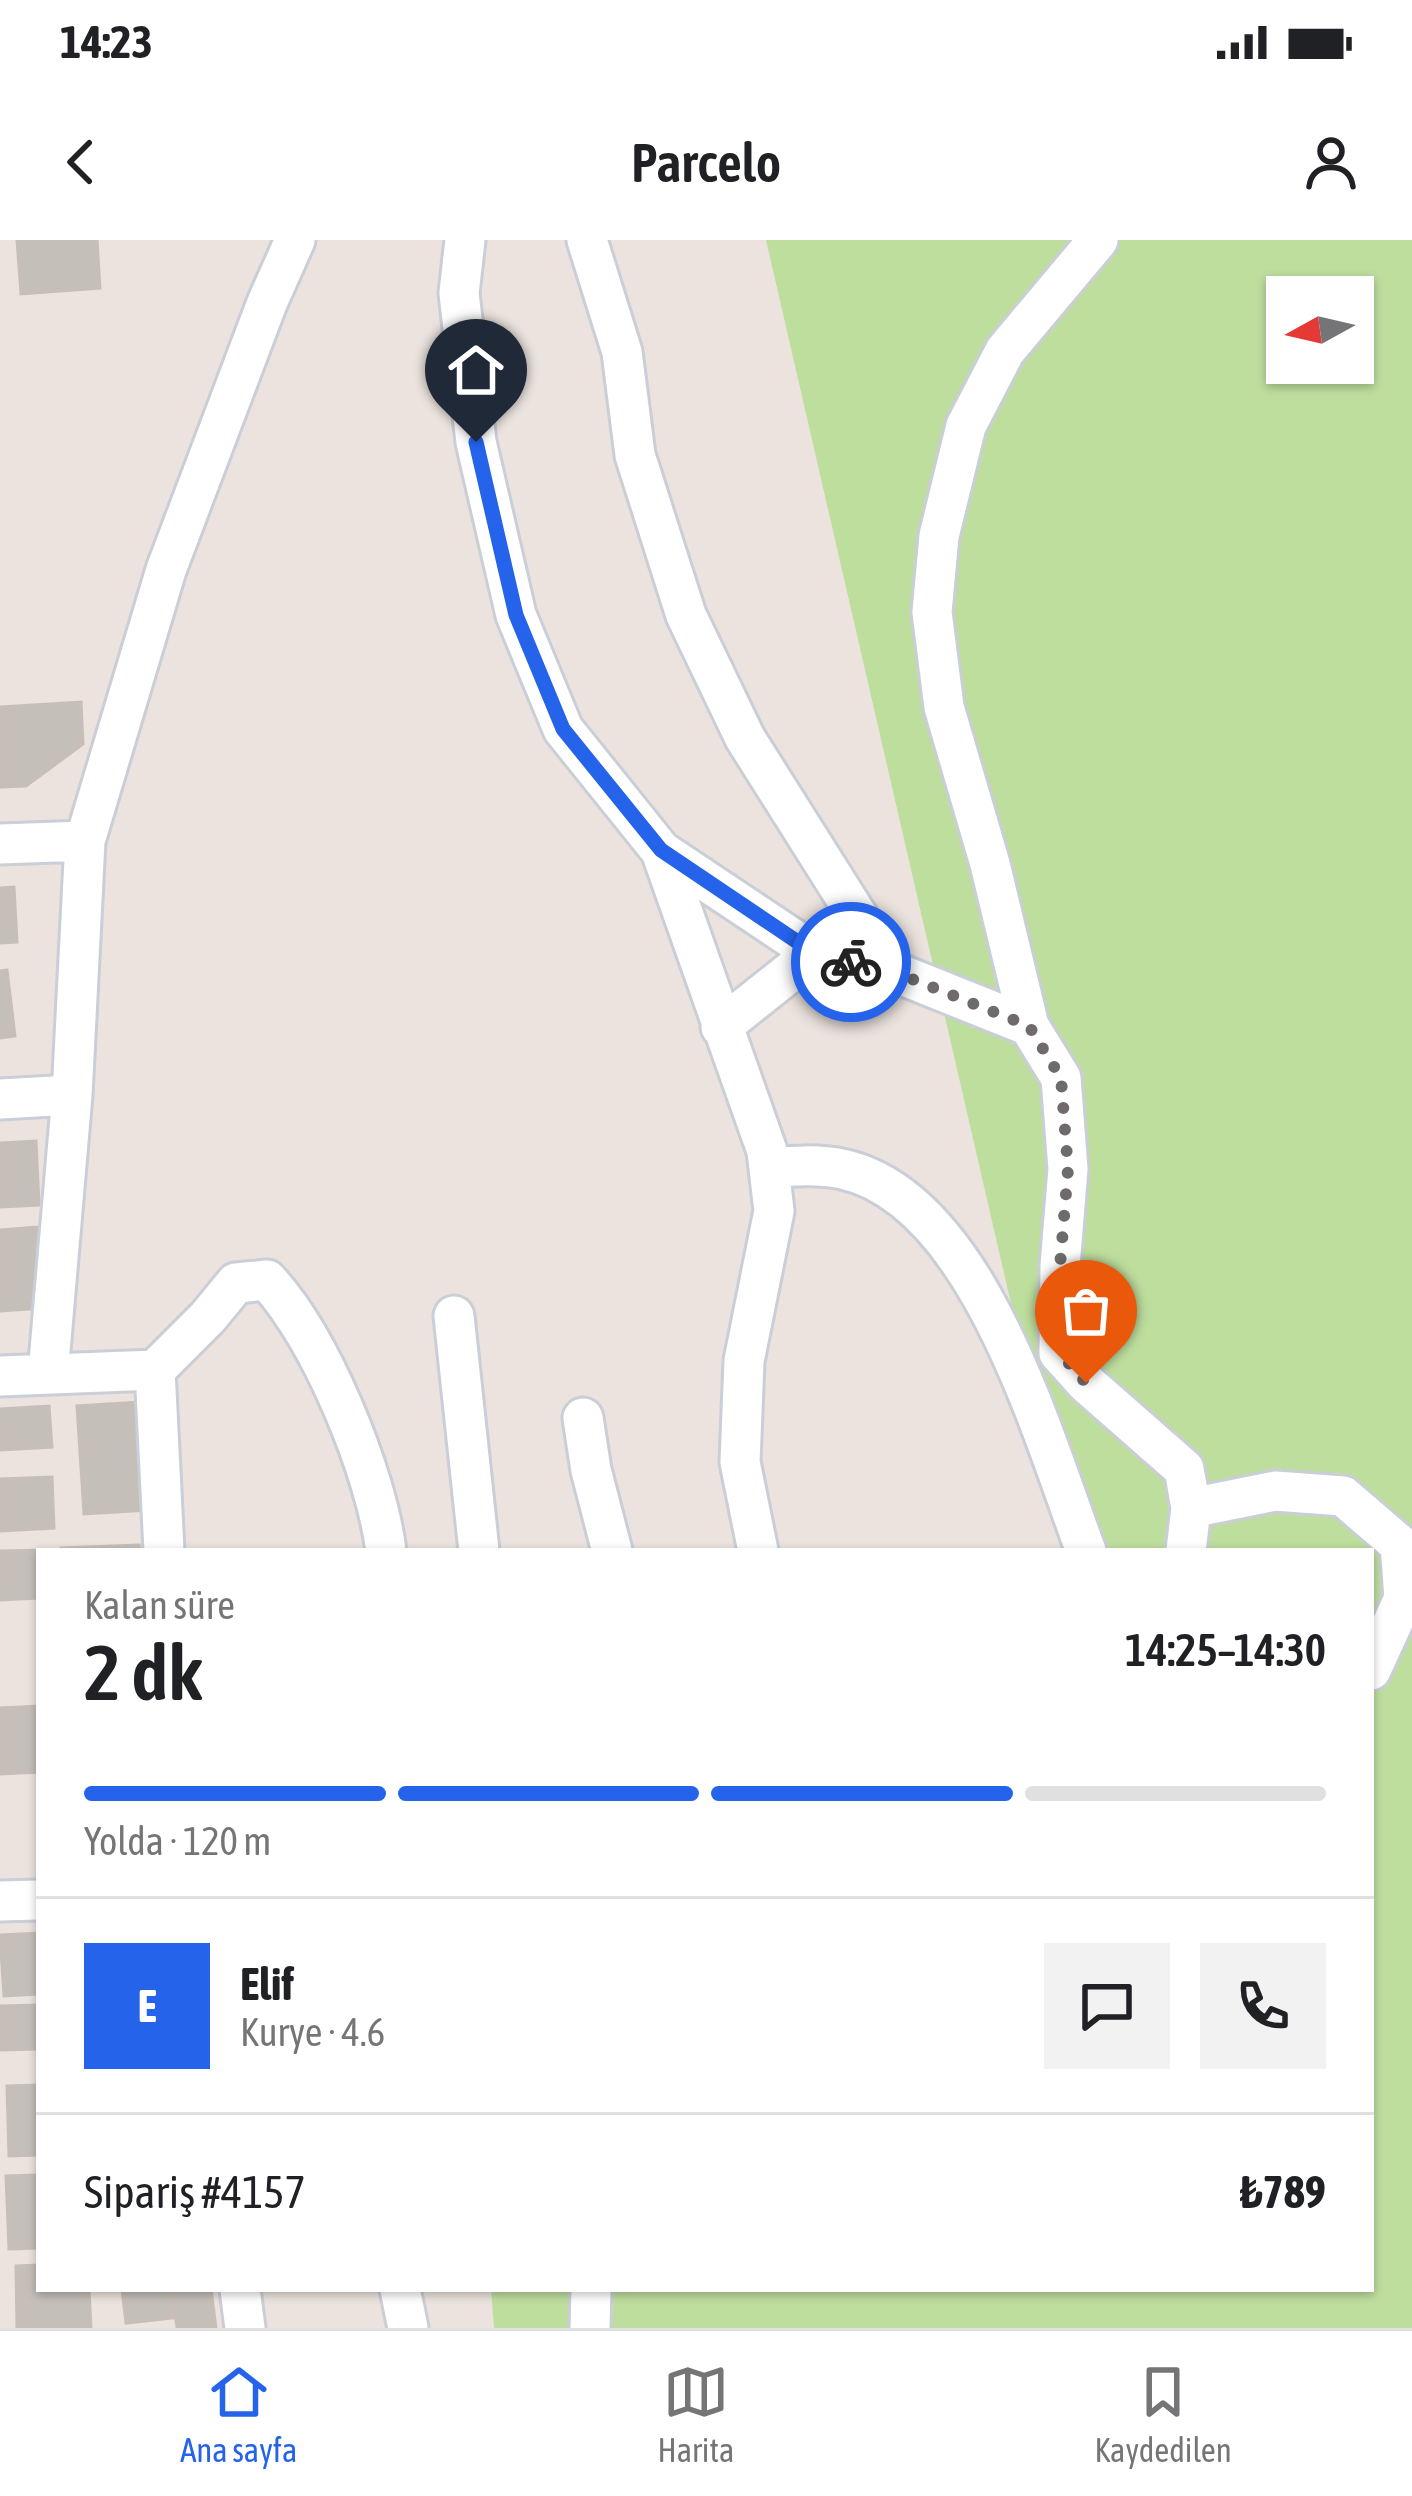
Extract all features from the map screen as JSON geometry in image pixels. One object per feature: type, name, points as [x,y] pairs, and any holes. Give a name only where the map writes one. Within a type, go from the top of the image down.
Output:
[{"type":"street","points":[[48,1374],[72,1095],[85,841],[166,570],[295,240]]},
{"type":"street","points":[[465,240],[459,293],[476,442],[516,615],[563,729],[661,850],[814,953],[892,971],[1029,1026]]},
{"type":"street","points":[[586,240],[622,352],[635,455],[686,615],[745,738],[892,971]]},
{"type":"street","points":[[1099,240],[1005,352],[966,426],[939,536],[932,612],[944,707],[990,864],[1029,1026],[1061,1078],[1068,1169],[1060,1266],[1060,1353],[1086,1383],[1184,1469],[1191,1508],[1186,1548]]},
{"type":"street","points":[[0,844],[85,841]]},
{"type":"street","points":[[661,850],[767,1150],[774,1211],[744,1361],[740,1462],[757,1548]]},
{"type":"street","points":[[721,1027],[814,953]]},
{"type":"street","points":[[0,1099],[72,1095]]},
{"type":"street","points":[[769,1168],[845,1169],[896,1194],[936,1231],[1000,1325],[1085,1548]]},
{"type":"street","points":[[0,1376],[155,1370],[236,1283],[267,1280],[291,1306],[326,1373],[354,1437],[386,1548]]},
{"type":"street","points":[[454,1316],[479,1548]]},
{"type":"street","points":[[155,1370],[164,1548]]},
{"type":"street","points":[[584,1418],[591,1470],[611,1548]]},
{"type":"street","points":[[1191,1508],[1275,1491],[1343,1496],[1400,1545],[1404,1598],[1374,1663]]},
{"type":"street","points":[[0,1901],[36,1900]]},
{"type":"street","points":[[240,2292],[245,2328]]},
{"type":"street","points":[[401,2292],[408,2328]]},
{"type":"street","points":[[590,2328],[591,2292]]},
{"type":"green space","points":[[766,240],[1412,240],[1412,2328],[494,2328],[491,2292],[1374,2292],[1374,1548],[1067,1548]]},
{"type":"building","points":[[17,240],[97,240],[100,288],[21,294]]},
{"type":"building","points":[[81,702],[83,744],[26,786],[0,787],[0,707]]},
{"type":"building","points":[[14,887],[17,942],[0,943],[0,888]]},
{"type":"building","points":[[7,970],[15,1036],[0,1038],[0,971]]},
{"type":"building","points":[[36,1141],[39,1205],[0,1207],[0,1143]]},
{"type":"building","points":[[37,1227],[40,1267],[0,1270],[0,1230]]},
{"type":"building","points":[[40,1269],[43,1308],[0,1311],[0,1272]]},
{"type":"building","points":[[140,1402],[148,1510],[84,1514],[77,1406]]},
{"type":"building","points":[[49,1406],[52,1447],[0,1450],[0,1409]]},
{"type":"building","points":[[52,1477],[54,1528],[0,1531],[0,1479]]},
{"type":"building","points":[[139,1545],[140,1548],[61,1548]]},
{"type":"building","points":[[36,1550],[36,1598],[0,1600],[0,1551]]},
{"type":"building","points":[[36,1706],[36,1772],[0,1774],[0,1708]]},
{"type":"building","points":[[36,1933],[36,1994],[4,1996],[0,1935]]},
{"type":"building","points":[[36,2005],[36,2049],[0,2050],[0,2006]]},
{"type":"building","points":[[36,2085],[36,2155],[9,2156],[7,2086]]},
{"type":"building","points":[[36,2175],[36,2248],[9,2249],[6,2176]]},
{"type":"building","points":[[36,2265],[36,2292],[89,2292],[91,2328],[17,2328],[16,2266]]},
{"type":"building","points":[[122,2292],[170,2292],[173,2318],[126,2323]]},
{"type":"building","points":[[172,2292],[211,2292],[216,2328],[177,2328]]},
{"type":"way so far","points":[[851,962],[892,971],[1029,1026],[1061,1078],[1068,1169],[1060,1266],[1060,1353],[1086,1383]]},
{"type":"route","points":[[476,442],[516,615],[563,729],[661,850],[814,953],[851,962]]}]
